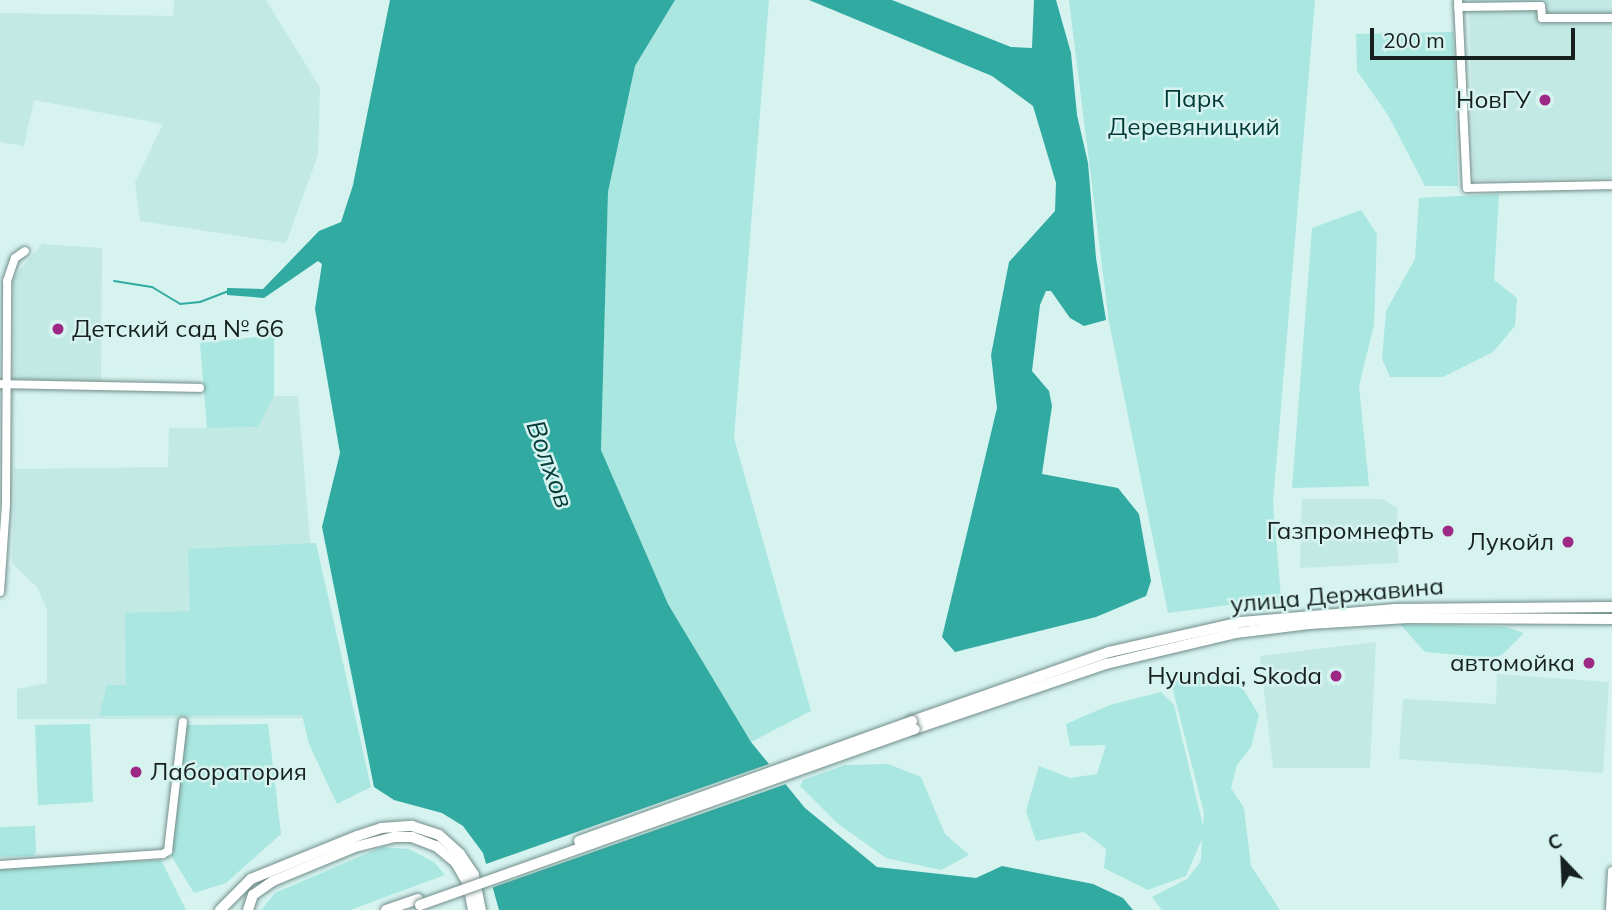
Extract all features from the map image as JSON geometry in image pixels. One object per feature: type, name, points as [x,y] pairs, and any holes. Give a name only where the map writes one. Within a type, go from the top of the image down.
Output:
[{"type":"main road","name":"улица Державина","points":[[914,725],[1109,652],[1241,622],[1395,609],[1612,607]]},
{"type":"main road","name":"улица Державина","points":[[914,725],[1106,664],[1213,637],[1298,625],[1369,620],[1612,619]]},
{"type":"main road","points":[[386,910],[419,902],[914,725]]},
{"type":"main road","points":[[220,910],[251,878],[381,828],[412,826],[439,835],[460,854],[474,875],[481,910]]},
{"type":"main road","points":[[248,910],[253,895],[273,881],[355,848],[403,837],[436,846],[456,863],[468,884],[473,910]]},
{"type":"main road","points":[[405,910],[419,902]]},
{"type":"street","points":[[1612,18],[1542,18],[1541,6],[1458,4],[1467,188],[1612,185]]},
{"type":"street","points":[[0,592],[6,503],[3,384],[7,281],[15,258],[25,251]]},
{"type":"street","points":[[3,384],[200,388]]},
{"type":"street","points":[[1533,606],[1533,618]]},
{"type":"street","points":[[0,865],[163,854],[168,851],[183,722]]},
{"type":"street","points":[[1610,910],[1612,871]]},
{"type":"shaded area","points":[[174,0],[266,0],[320,88],[318,155],[286,243],[140,221],[135,182],[163,124],[34,100],[24,146],[0,142],[0,13],[173,16]]},
{"type":"shaded area","points":[[1469,0],[1612,0],[1612,178],[1474,180]]},
{"type":"shaded area","name":"Детский сад № 66","points":[[42,244],[102,248],[101,381],[14,380],[14,277]]},
{"type":"shaded area","points":[[274,396],[298,396],[325,718],[17,719],[17,689],[47,683],[47,610],[37,587],[12,563],[15,469],[168,467],[169,428],[258,427]]},
{"type":"shaded area","points":[[1302,499],[1383,499],[1397,508],[1398,563],[1300,568]]},
{"type":"shaded area","points":[[1376,642],[1370,768],[1273,768],[1260,656]]},
{"type":"shaded area","points":[[1497,674],[1609,682],[1603,773],[1399,759],[1403,699],[1496,704]]},
{"type":"green space","points":[[675,0],[769,0],[734,438],[811,711],[751,742],[668,604],[601,450],[608,192],[635,66]]},
{"type":"green space","name":"Парк Деревяницкий","points":[[1069,0],[1315,0],[1273,502],[1281,598],[1168,613],[1109,322]]},
{"type":"green space","points":[[1453,32],[1458,186],[1425,186],[1388,115],[1357,71],[1356,34]]},
{"type":"green space","points":[[1499,194],[1494,280],[1517,298],[1515,326],[1493,352],[1443,377],[1390,377],[1382,359],[1386,311],[1415,259],[1419,198]]},
{"type":"green space","points":[[1361,210],[1377,234],[1374,325],[1359,386],[1369,486],[1292,488],[1312,228]]},
{"type":"green space","points":[[274,335],[274,396],[258,427],[207,428],[200,343]]},
{"type":"green space","points":[[316,543],[371,787],[337,804],[309,744],[302,715],[99,716],[107,685],[126,685],[125,613],[190,611],[188,549]]},
{"type":"green space","points":[[1400,624],[1506,627],[1524,633],[1503,654],[1494,658],[1425,652]]},
{"type":"green space","points":[[1197,670],[1239,682],[1259,715],[1251,747],[1237,765],[1231,788],[1244,808],[1251,866],[1280,910],[1162,910],[1152,897],[1187,879],[1201,861],[1202,839],[1186,876],[1148,890],[1104,868],[1106,849],[1084,832],[1036,841],[1026,811],[1039,766],[1070,778],[1097,774],[1106,745],[1070,746],[1066,724],[1110,705],[1161,692],[1174,705],[1203,826],[1204,813],[1171,682]]},
{"type":"green space","points":[[90,724],[93,802],[38,805],[35,725]]},
{"type":"green space","points":[[268,724],[281,834],[226,883],[194,893],[170,854],[186,725]]},
{"type":"green space","points":[[888,764],[921,777],[945,834],[969,855],[941,870],[886,858],[837,823],[800,786],[803,780],[845,765]]},
{"type":"green space","points":[[35,826],[36,852],[33,856],[0,857],[0,827]]},
{"type":"green space","points":[[382,847],[409,849],[434,862],[445,875],[350,910],[261,910],[275,893]]},
{"type":"green space","points":[[161,860],[186,910],[0,910],[0,867]]},
{"type":"water","name":"Волхов","points":[[390,0],[675,0],[635,66],[608,192],[601,450],[668,604],[751,742],[805,808],[877,867],[976,878],[1002,866],[1093,884],[1123,898],[1133,910],[499,910],[483,853],[463,826],[442,813],[394,800],[374,787],[322,527],[340,453],[315,309],[322,264],[318,261],[264,298],[227,295],[227,288],[263,289],[319,231],[341,222],[353,185]]},
{"type":"water","points":[[809,0],[892,0],[1011,47],[1032,48],[1034,0],[1056,0],[1071,53],[1077,115],[1088,163],[1096,258],[1106,320],[1084,326],[1070,318],[1051,291],[1046,291],[1040,305],[1032,371],[1049,391],[1052,406],[1042,474],[1118,488],[1139,514],[1151,581],[1146,596],[1096,617],[955,652],[942,637],[997,408],[991,355],[1009,262],[1055,211],[1056,183],[1033,106],[992,76]]},
{"type":"pier","points":[[772,763],[789,783],[491,888],[483,865]]},
{"type":"waterway","points":[[114,281],[152,287],[180,304],[200,302],[228,291]]},
{"type":"place","name":"НовГУ","points":[[1545,100]]},
{"type":"place","name":"Детский сад № 66","points":[[58,329]]},
{"type":"place","name":"Газпромнефть","points":[[1448,531]]},
{"type":"place","name":"Лукойл","points":[[1568,542]]},
{"type":"place","name":"автомойка","points":[[1589,663]]},
{"type":"place","name":"Hyundai, Skoda","points":[[1336,676]]},
{"type":"place","name":"Лаборатория","points":[[136,772]]}]
